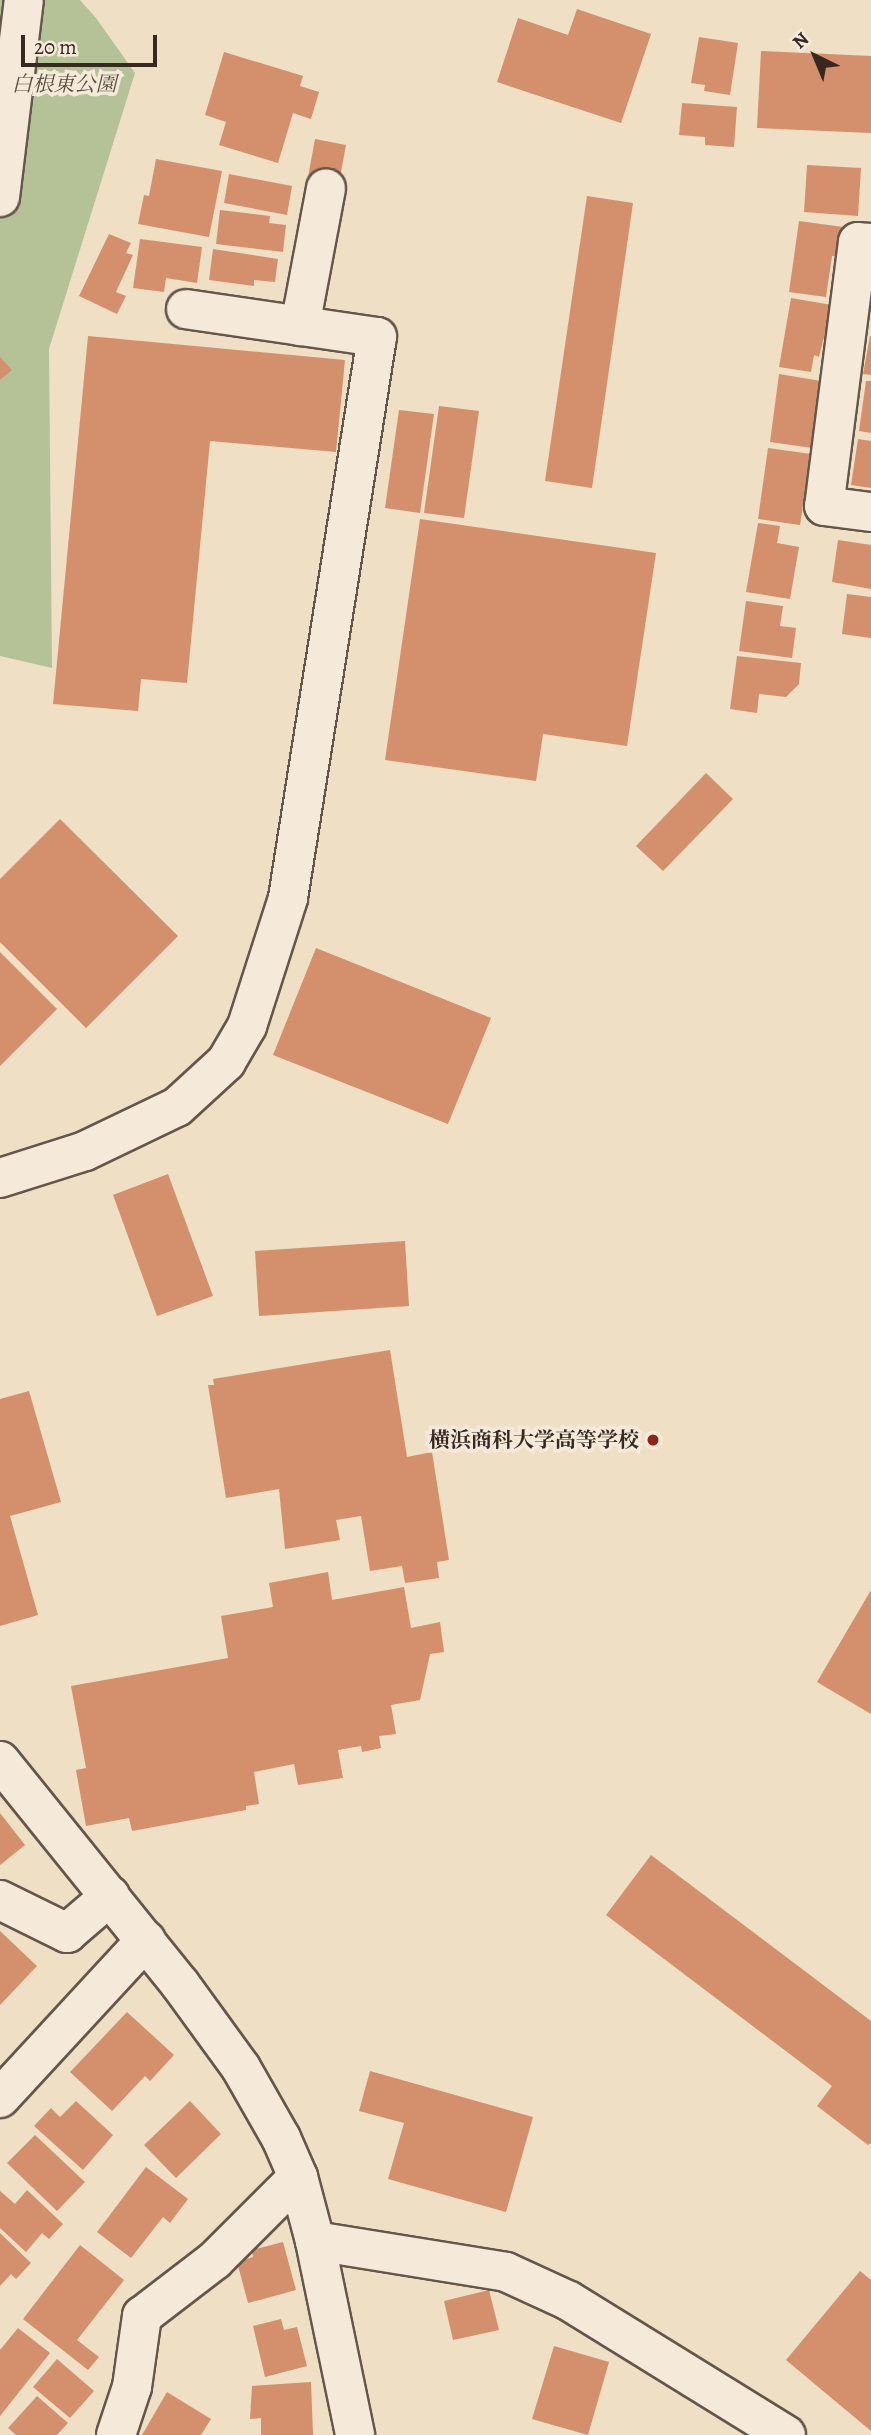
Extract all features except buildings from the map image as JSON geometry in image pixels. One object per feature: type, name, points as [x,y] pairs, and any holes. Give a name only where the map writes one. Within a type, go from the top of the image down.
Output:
[{"type":"street","points":[[0,197],[24,0]]},
{"type":"street","points":[[300,326],[326,188]]},
{"type":"street","points":[[871,243],[858,242],[824,506],[871,512]]},
{"type":"street","points":[[0,1178],[85,1151],[177,1107],[226,1062],[247,1026],[288,898],[377,337],[186,309]]},
{"type":"street","points":[[0,1761],[146,1940],[241,2068],[281,2138],[298,2177],[316,2241],[355,2435]]},
{"type":"street","points":[[0,1899],[67,1933],[110,1896]]},
{"type":"street","points":[[0,2098],[146,1940]]},
{"type":"street","points":[[116,2435],[132,2387],[142,2316],[215,2260],[298,2177]]},
{"type":"street","points":[[316,2241],[506,2272],[569,2301],[786,2435]]},
{"type":"green space","name":"白根東公園","points":[[0,0],[80,0],[135,73],[49,349],[52,668],[0,656]]},
{"type":"place","name":"横浜商科大学高等学校","points":[[653,1440]]}]
